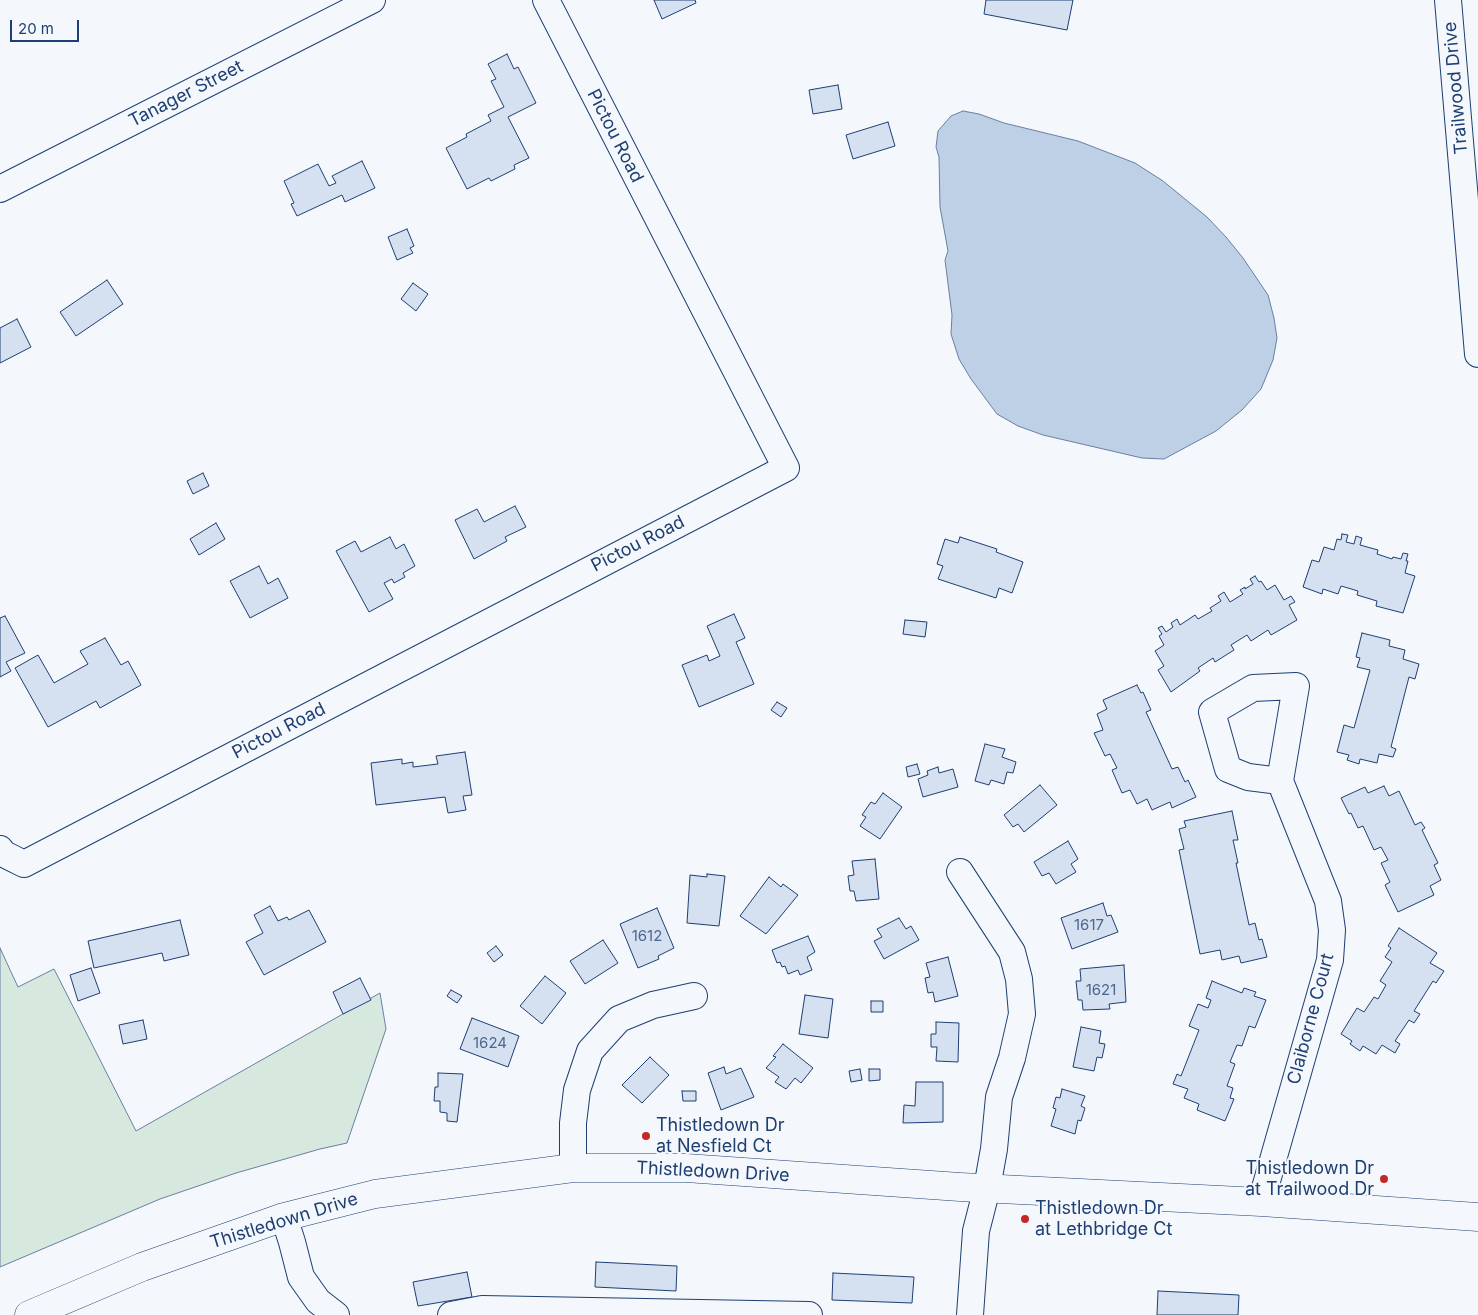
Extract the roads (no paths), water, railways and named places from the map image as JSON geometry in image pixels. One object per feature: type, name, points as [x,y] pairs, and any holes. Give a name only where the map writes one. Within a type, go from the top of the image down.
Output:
[{"type":"main road","name":"Thistledown Drive","points":[[29,1315],[142,1267],[284,1217],[375,1194],[573,1168],[686,1168],[988,1188],[1261,1202],[1478,1217]]},
{"type":"street","name":"Tanager Street","points":[[0,189],[372,0]]},
{"type":"street","name":"Pictou Road","points":[[0,849],[4,854],[24,864],[786,468],[546,0]]},
{"type":"street","name":"Trailwood Drive","points":[[1448,0],[1476,295],[1478,354]]},
{"type":"street","name":"Claiborne Court","points":[[1261,1202],[1330,960],[1332,930],[1328,901],[1280,781]]},
{"type":"street","points":[[960,872],[1012,952],[1019,979],[1022,1014],[1012,1058],[999,1097],[996,1140],[988,1188],[976,1231],[970,1315]]},
{"type":"street","points":[[573,1168],[573,1123],[577,1090],[590,1052],[619,1019],[653,1006],[694,996]]},
{"type":"street","points":[[284,1217],[301,1277],[318,1301],[336,1315]]},
{"type":"street","points":[[450,1315],[482,1312],[810,1315]]},
{"type":"water","points":[[963,111],[1078,141],[1135,163],[1163,181],[1207,217],[1226,237],[1268,295],[1277,338],[1273,360],[1261,389],[1242,410],[1216,431],[1164,459],[1142,458],[1043,435],[1018,426],[997,414],[959,359],[951,334],[952,315],[945,260],[948,251],[940,207],[939,157],[936,147],[938,131],[951,116]]},
{"type":"place","name":"Thistledown Dr at Nesfield Ct","points":[[646,1136]]},
{"type":"place","name":"Thistledown Dr at Trailwood Dr","points":[[1384,1179]]},
{"type":"place","name":"Thistledown Dr at Lethbridge Ct","points":[[1025,1219]]}]
